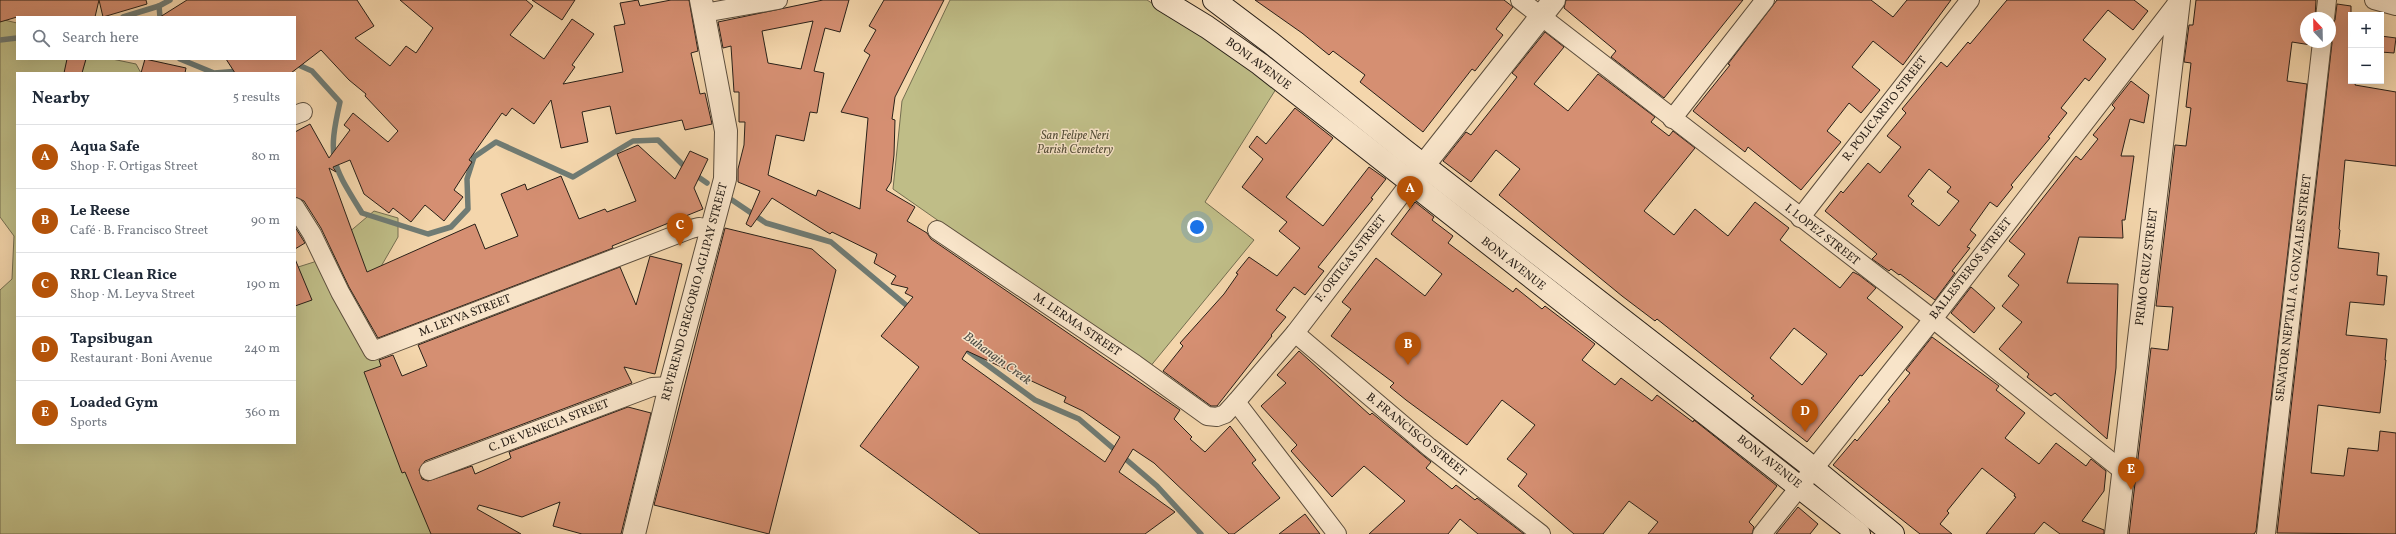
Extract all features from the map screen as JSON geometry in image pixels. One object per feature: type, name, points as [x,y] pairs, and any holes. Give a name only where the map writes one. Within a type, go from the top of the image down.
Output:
[{"type":"main road","name":"BONI AVENUE","points":[[1162,0],[1207,27],[1260,64],[1410,183],[1807,478],[1893,534]]},
{"type":"main road","name":"BONI AVENUE","points":[[1214,0],[1271,42],[1424,165],[1807,478],[1859,534]]},
{"type":"main road","name":"F. ORTIGAS STREET","points":[[1410,183],[1554,0]]},
{"type":"main road","name":"PRIMO CRUZ STREET","points":[[2116,534],[2178,1]]},
{"type":"main road","name":"REVEREND GREGORIO AGLIPAY STREET","points":[[634,534],[670,386],[725,179],[726,131],[702,6]]},
{"type":"street","points":[[702,6],[778,0]]},
{"type":"street","name":"I. LOPEZ STREET","points":[[1520,0],[1800,218],[1933,319],[2124,471]]},
{"type":"street","points":[[1672,119],[1765,0]]},
{"type":"street","name":"R. POLICARPIO STREET","points":[[1800,218],[1970,0]]},
{"type":"street","points":[[2326,12],[2327,0]]},
{"type":"street","points":[[2374,0],[2396,6]]},
{"type":"street","name":"BALLESTEROS STREET","points":[[1762,534],[1933,319],[2178,1]]},
{"type":"street","name":"SENATOR NEPTALI A. GONZALES STREET","points":[[2266,534],[2321,48]]},
{"type":"street","name":"F. ORTIGAS STREET","points":[[1217,417],[1225,414],[1236,402],[1294,333],[1410,183]]},
{"type":"street","name":"M. LEYVA STREET","points":[[296,209],[312,234],[340,292],[374,351],[691,229],[699,227],[711,229]]},
{"type":"street","name":"M. LERMA STREET","points":[[937,230],[1135,364],[1207,416],[1217,417]]},
{"type":"street","name":"B. FRANCISCO STREET","points":[[1294,333],[1429,447],[1541,534]]},
{"type":"street","name":"C. DE VENECIA STREET","points":[[429,471],[652,387],[670,386]]},
{"type":"street","points":[[1236,402],[1337,534]]},
{"type":"green space","name":"San Felipe Neri Parish Cemetery","points":[[950,0],[1147,0],[1210,40],[1276,89],[1205,202],[1254,240],[1149,368],[893,189],[902,101]]},
{"type":"green space","points":[[0,19],[16,23],[16,60],[117,60],[136,64],[140,72],[16,72],[16,444],[296,444],[296,268],[314,262],[374,211],[398,218],[398,237],[368,289],[368,320],[415,476],[437,534],[0,534],[0,290],[12,279],[14,236],[0,217]]},
{"type":"building","points":[[0,0],[99,0],[95,16],[16,16],[16,17],[0,22]]},
{"type":"building","points":[[99,0],[146,0],[147,4],[103,16]]},
{"type":"building","points":[[187,0],[357,0],[374,26],[355,38],[390,66],[406,46],[416,53],[433,28],[400,0],[526,0],[533,6],[510,35],[544,59],[572,19],[594,34],[572,65],[575,67],[563,84],[623,72],[614,26],[625,24],[620,3],[638,0],[640,6],[671,0],[689,0],[698,51],[691,53],[700,94],[705,93],[712,124],[685,130],[682,120],[616,134],[610,106],[582,112],[588,142],[561,148],[551,100],[534,124],[512,108],[506,116],[502,113],[469,160],[472,162],[454,190],[463,197],[444,221],[425,205],[411,222],[393,208],[389,213],[364,194],[350,160],[333,167],[336,172],[329,168],[367,272],[475,224],[485,249],[518,236],[501,194],[525,184],[527,190],[561,176],[579,219],[605,209],[607,212],[636,201],[617,154],[638,145],[675,179],[690,151],[708,159],[694,188],[703,209],[612,246],[613,248],[378,338],[349,287],[321,228],[304,201],[296,197],[296,131],[310,124],[329,158],[350,130],[344,125],[353,113],[388,142],[398,131],[365,96],[366,94],[349,80],[321,50],[292,72],[234,72],[227,60],[296,60],[296,16],[162,16]]},
{"type":"building","points":[[532,0],[575,0],[562,20]]},
{"type":"building","points":[[823,0],[849,0],[840,32],[825,28],[814,71],[824,73],[817,113],[810,112],[804,141],[776,135],[768,175],[816,196],[818,190],[860,209],[868,118],[841,112],[870,55],[864,51],[876,30],[869,26],[884,0],[944,0],[895,97],[892,119],[895,120],[894,155],[891,182],[886,190],[915,207],[907,221],[927,233],[931,239],[1180,410],[1174,419],[1192,437],[1190,439],[1205,452],[1230,426],[1256,460],[1252,463],[1280,498],[1234,534],[1229,534],[1154,463],[1133,449],[1119,472],[1175,512],[1145,534],[980,534],[860,446],[919,367],[881,336],[913,297],[905,293],[908,288],[891,284],[896,276],[874,263],[877,254],[832,232],[830,234],[772,198],[751,227],[746,224],[760,191],[738,182],[738,169],[744,145],[745,122],[739,122],[739,92],[734,92],[731,46],[723,48],[718,22]],"holes":[[[813,21],[801,69],[768,63],[762,31]],[[967,351],[1066,397],[1064,402],[1083,411],[1120,437],[1105,462],[962,359]]]},
{"type":"building","points":[[1255,0],[1504,0],[1513,7],[1496,29],[1503,35],[1475,71],[1472,69],[1423,132],[1360,82],[1365,75],[1333,51],[1329,55],[1302,33]]},
{"type":"building","points":[[1566,0],[1743,0],[1664,98],[1611,57],[1616,51],[1564,8]]},
{"type":"building","points":[[1777,0],[1871,0],[1893,17],[1907,0],[1951,0],[1903,65],[1873,41],[1852,67],[1880,90],[1861,113],[1849,103],[1827,131],[1841,142],[1801,190],[1748,147],[1745,152],[1693,111],[1730,65],[1728,64]]},
{"type":"building","points":[[2007,0],[2134,0],[2148,11],[2133,30],[2108,10],[2083,40],[2106,59],[2089,81],[2085,78],[2061,108],[2067,113],[2048,137],[2050,138],[2011,185],[2013,187],[1997,207],[1990,202],[1970,230],[1976,235],[1967,247],[1970,248],[1952,271],[1955,273],[1935,300],[1900,274],[1899,275],[1891,269],[1889,271],[1872,259],[1877,254],[1825,211],[1841,191],[1843,193],[1868,163],[1880,173],[1901,147],[1887,136],[1906,113],[1902,109],[1941,62],[1947,67],[1968,42],[1970,44]],"holes":[[[1929,169],[1951,187],[1947,192],[1959,201],[1939,226],[1911,204],[1914,201],[1908,196]]]},
{"type":"building","points":[[2196,0],[2316,0],[2315,12],[2300,12],[2300,43],[2292,42],[2287,81],[2307,84],[2256,531],[2254,534],[2129,534],[2151,348],[2168,350],[2173,307],[2156,306],[2175,145],[2186,146],[2191,108],[2186,107],[2191,63],[2184,62],[2189,25],[2193,25]]},
{"type":"building","points":[[2337,4],[2351,6],[2351,12],[2348,12],[2348,84],[2396,92],[2396,166],[2345,160],[2338,248],[2379,253],[2377,275],[2387,276],[2384,305],[2350,302],[2346,335],[2387,339],[2386,360],[2380,413],[2318,405],[2311,473],[2344,476],[2348,448],[2378,451],[2380,431],[2396,433],[2396,534],[2277,533],[2331,48],[2336,48]]},
{"type":"building","points":[[1545,32],[1564,47],[1534,84],[1568,111],[1598,74],[1655,117],[1651,122],[1669,136],[1673,131],[1695,148],[1644,211],[1674,235],[1695,209],[1728,236],[1755,202],[1789,228],[1780,240],[1840,288],[1853,272],[1876,288],[1867,298],[1903,327],[1862,376],[1860,375],[1807,442],[1751,398],[1754,396],[1657,319],[1655,321],[1622,296],[1499,195],[1520,169],[1496,150],[1471,182],[1443,161],[1466,132],[1471,135],[1503,95],[1517,77],[1512,73]],"holes":[[[1794,328],[1827,354],[1802,385],[1770,358]]]},
{"type":"building","points":[[2384,36],[2396,38],[2394,53],[2384,52]]},
{"type":"building","points":[[67,60],[86,60],[82,72],[64,72]]},
{"type":"building","points":[[145,60],[186,68],[185,72],[141,72]]},
{"type":"building","points":[[2131,81],[2149,95],[2144,123],[2130,119],[2121,156],[2134,156],[2125,220],[2122,220],[2123,238],[2079,237],[2067,283],[2118,284],[2116,368],[2107,439],[2055,393],[2051,396],[2027,377],[2029,374],[1999,349],[2022,322],[2002,306],[2019,285],[2008,276],[2025,254],[2009,241],[2076,156],[2081,160],[2098,139],[2093,135],[2115,108],[2112,105]]},
{"type":"building","points":[[1295,108],[1333,138],[1286,197],[1323,226],[1369,167],[1386,179],[1371,198],[1373,199],[1318,267],[1324,271],[1305,295],[1294,287],[1276,310],[1286,317],[1217,406],[1211,406],[1163,371],[1183,346],[1180,343],[1224,294],[1238,274],[1236,273],[1249,257],[1277,276],[1300,248],[1279,231],[1287,222],[1242,187],[1263,159],[1249,147],[1257,136],[1266,144]]},
{"type":"building","points":[[1415,202],[1434,217],[1432,220],[1453,236],[1448,243],[1513,292],[1516,288],[1542,309],[1545,306],[1595,344],[1582,360],[1615,385],[1621,378],[1652,401],[1657,395],[1693,422],[1694,420],[1777,486],[1749,522],[1754,527],[1752,534],[1648,534],[1658,522],[1629,501],[1603,534],[1574,534],[1518,486],[1527,474],[1507,459],[1535,425],[1502,400],[1467,445],[1406,400],[1390,387],[1394,383],[1331,336],[1351,309],[1342,302],[1376,258],[1425,296],[1442,274],[1391,234]]},
{"type":"building","points":[[725,228],[812,249],[836,270],[769,534],[654,505]]},
{"type":"building","points":[[296,229],[305,243],[296,248]]},
{"type":"building","points":[[650,256],[682,264],[655,374],[624,367],[632,383],[425,461],[419,470],[422,479],[428,481],[472,466],[475,474],[511,458],[509,452],[628,407],[651,413],[621,534],[582,534],[553,526],[560,502],[522,517],[479,505],[477,509],[521,534],[431,534],[405,472],[402,473],[364,372],[381,366],[379,360],[393,355],[402,376],[427,366],[418,345],[620,267],[636,305]]},
{"type":"building","points":[[296,261],[312,300],[296,306]]},
{"type":"building","points":[[1971,287],[1995,308],[1974,333],[1951,313]]},
{"type":"building","points":[[1932,337],[1999,386],[1996,390],[2025,413],[2005,438],[2039,464],[2056,443],[2086,466],[2091,459],[2106,471],[2104,491],[2082,521],[2104,530],[2104,534],[2060,534],[2044,522],[2034,534],[1986,534],[2016,497],[2014,496],[2015,494],[1982,468],[1947,511],[1949,513],[1940,524],[1952,534],[1920,534],[1833,465],[1855,439],[1857,441],[1890,401],[1888,400],[1910,373],[1906,370]]},
{"type":"building","points":[[1299,351],[1370,415],[1372,413],[1431,462],[1426,468],[1452,489],[1456,485],[1475,500],[1477,498],[1524,534],[1478,534],[1460,519],[1448,534],[1369,534],[1405,501],[1364,466],[1332,497],[1291,451],[1297,445],[1261,406],[1286,383],[1277,375]]},
{"type":"building","points":[[1798,507],[1818,524],[1810,534],[1776,534]]},
{"type":"building","points":[[1305,514],[1320,534],[1279,534]]},
{"type":"waterway","name":"Buhangin Creek","points":[[126,16],[159,6],[170,0]]},
{"type":"waterway","name":"Buhangin Creek","points":[[159,6],[160,16]]},
{"type":"waterway","name":"Buhangin Creek","points":[[0,40],[16,38]]},
{"type":"waterway","name":"Buhangin Creek","points":[[182,60],[212,72]]},
{"type":"waterway","name":"Buhangin Creek","points":[[294,63],[312,71],[340,102],[334,136],[333,149],[335,160],[338,171],[344,183],[362,213],[428,234],[451,227],[468,209],[467,179],[474,157],[496,142],[573,177],[633,141],[658,140],[687,169]]},
{"type":"waterway","name":"Buhangin Creek","points":[[227,72],[240,71]]},
{"type":"waterway","name":"Buhangin Creek","points":[[694,174],[707,183]]},
{"type":"waterway","name":"Buhangin Creek","points":[[732,200],[766,223],[831,242],[912,310]]},
{"type":"waterway","name":"Buhangin Creek","points":[[964,348],[1035,400],[1079,419],[1157,486],[1201,534]]},
{"type":"place","name":"Aqua Safe","points":[[1410,209]]},
{"type":"place","name":"RRL Clean Rice","points":[[680,246]]},
{"type":"place","name":"Le Reese","points":[[1408,365]]},
{"type":"place","name":"Tapsibugan","points":[[1805,432]]},
{"type":"place","name":"Loaded Gym","points":[[2131,490]]}]
